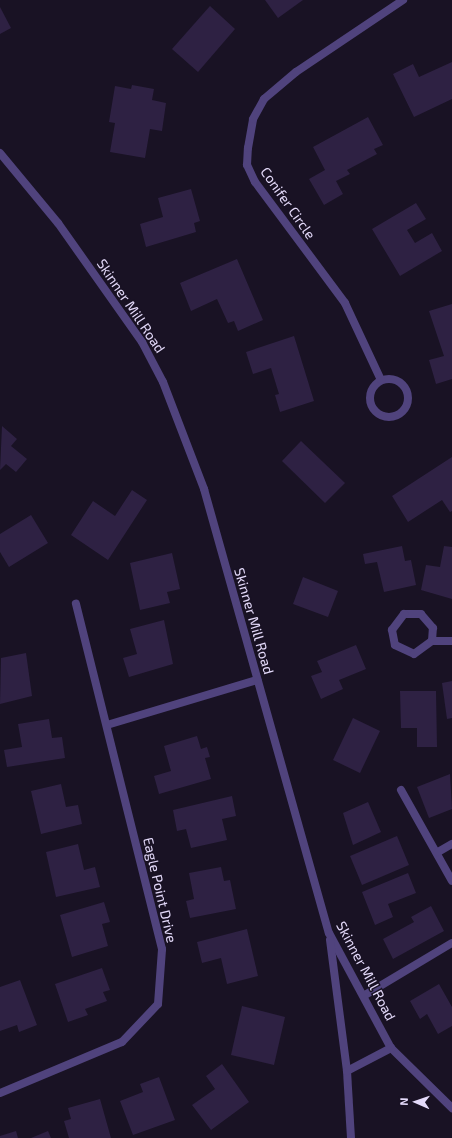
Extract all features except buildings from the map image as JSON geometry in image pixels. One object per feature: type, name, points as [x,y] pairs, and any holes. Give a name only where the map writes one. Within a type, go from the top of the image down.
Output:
[{"type":"street","name":"Conifer Circle","points":[[381,380],[345,303],[255,182],[247,165],[248,148],[253,119],[264,99],[296,72],[403,0]]},
{"type":"street","name":"Skinner Mill Road","points":[[0,153],[58,223],[129,323],[163,382],[204,489],[329,933],[365,995],[391,1048],[452,1108]]},
{"type":"street","points":[[381,380],[396,380],[406,390],[408,400],[402,412],[383,416],[373,408],[371,392],[381,380]]},
{"type":"street","name":"Eagle Point Drive","points":[[0,1093],[122,1042],[158,1004],[162,949],[76,604]]},
{"type":"street","points":[[432,641],[433,628],[421,614],[404,614],[392,630],[395,645],[401,650],[414,654],[432,641],[452,641]]},
{"type":"street","points":[[106,725],[257,680]]},
{"type":"street","points":[[401,790],[438,852],[452,881]]},
{"type":"street","points":[[438,852],[452,844]]},
{"type":"street","points":[[329,933],[347,1071],[351,1138]]},
{"type":"street","points":[[365,995],[452,944]]},
{"type":"street","points":[[347,1071],[391,1048]]}]
